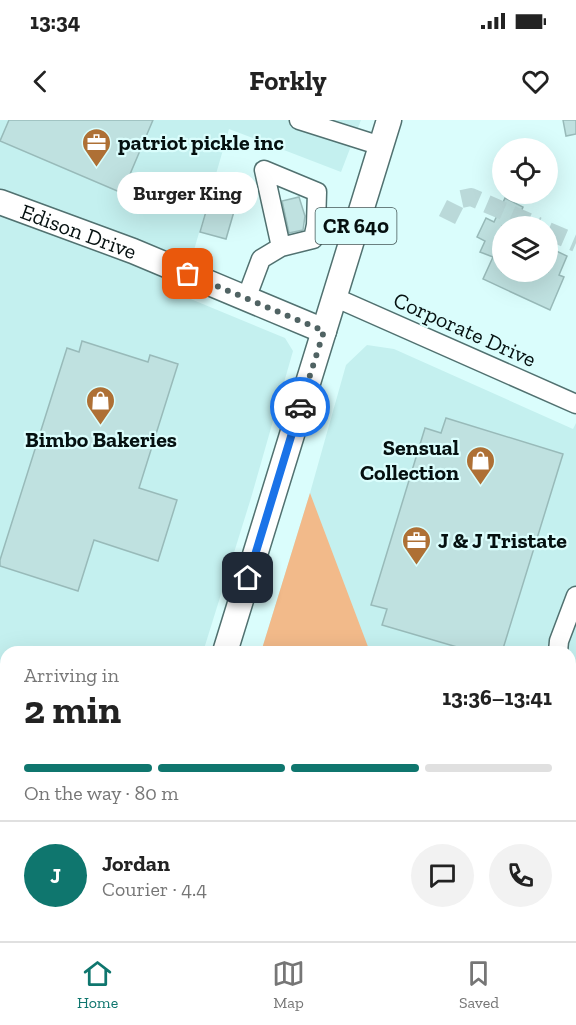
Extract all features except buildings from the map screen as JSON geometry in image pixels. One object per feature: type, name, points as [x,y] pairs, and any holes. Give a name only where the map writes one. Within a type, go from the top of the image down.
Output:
[{"type":"main road","name":"CR 640","points":[[227,646],[389,120]]},
{"type":"main road","name":"Edison Drive","points":[[0,202],[124,248],[324,331]]},
{"type":"street","points":[[299,120],[332,125],[381,146]]},
{"type":"street","points":[[246,299],[261,259],[281,247]]},
{"type":"street","name":"Corporate Drive","points":[[334,297],[576,404]]},
{"type":"street","points":[[559,646],[576,596]]},
{"type":"shaded area","points":[[0,120],[361,120],[341,172],[229,129],[181,295],[285,338],[293,351],[251,498],[205,646],[0,646]]},
{"type":"shaded area","points":[[367,345],[394,349],[573,429],[576,423],[576,646],[263,646],[346,365]]},
{"type":"shaded area","points":[[310,493],[368,646],[263,646]]},
{"type":"tunnel","points":[[447,220],[457,200],[471,197],[515,216]]},
{"type":"tunnel","points":[[558,235],[576,243]]},
{"type":"way so far","points":[[188,274],[324,331],[300,407]]},
{"type":"place","name":"patriot pickle inc","points":[[97,168]]},
{"type":"place","name":"Burger King","points":[[188,274]]},
{"type":"place","name":"Bimbo Bakeries","points":[[101,426]]},
{"type":"place","name":"Sensual Collection","points":[[480,486]]},
{"type":"place","name":"J & J Tristate","points":[[417,566]]},
{"type":"route","points":[[248,578],[300,407]]}]
